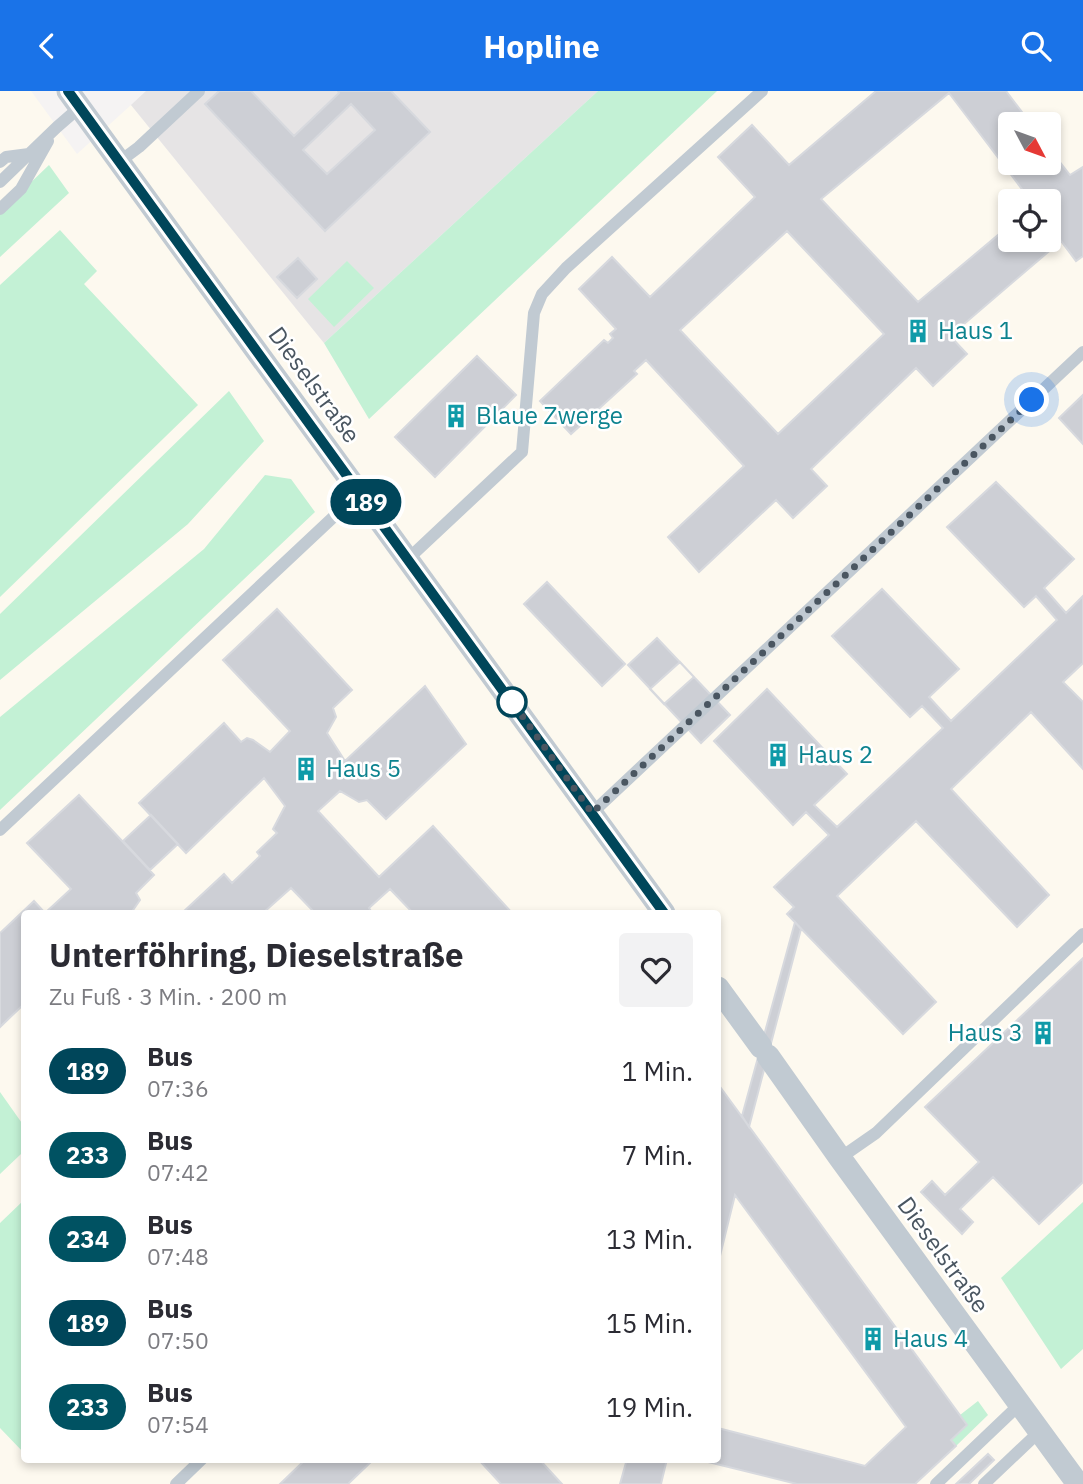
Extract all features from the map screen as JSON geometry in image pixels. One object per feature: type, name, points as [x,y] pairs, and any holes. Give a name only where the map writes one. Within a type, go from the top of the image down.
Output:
[{"type":"street","name":"Dieselstraße","points":[[74,99],[662,910]]},
{"type":"street","name":"Dieselstraße","points":[[721,992],[1078,1484]]},
{"type":"lane","points":[[120,162],[199,91]]},
{"type":"lane","points":[[408,559],[522,452],[534,313],[542,294],[566,268],[762,91]]},
{"type":"lane","points":[[0,209],[21,189],[74,99]]},
{"type":"lane","points":[[0,182],[57,127]]},
{"type":"lane","points":[[0,162],[6,157],[29,154]]},
{"type":"lane","points":[[592,813],[1083,352]]},
{"type":"lane","points":[[0,830],[359,493]]},
{"type":"lane","points":[[840,1158],[876,1133],[1083,934]]},
{"type":"lane","points":[[936,1484],[1020,1404]]},
{"type":"lane","points":[[984,1484],[1040,1431]]},
{"type":"lane","points":[[176,1484],[198,1463]]},
{"type":"shaded area","points":[[0,91],[31,91],[77,154],[131,105],[324,343],[369,419],[717,91],[1083,91],[1083,1484],[0,1484]]},
{"type":"shaded area","points":[[146,91],[598,91],[324,343],[131,105]]},
{"type":"green space","points":[[598,91],[717,91],[369,419],[324,343]]},
{"type":"green space","points":[[49,165],[69,193],[0,257],[0,212]]},
{"type":"green space","points":[[60,230],[97,271],[84,284],[198,405],[0,597],[0,285]]},
{"type":"green space","points":[[347,261],[374,288],[334,327],[308,299]]},
{"type":"green space","points":[[229,391],[264,441],[188,524],[0,680],[0,614]]},
{"type":"green space","points":[[265,475],[291,479],[315,512],[0,810],[0,717],[204,549]]},
{"type":"green space","points":[[0,1092],[21,1122],[21,1154],[0,1174]]},
{"type":"green space","points":[[1083,1202],[1083,1349],[1061,1369],[1001,1278]]},
{"type":"green space","points":[[21,1203],[21,1450],[0,1428],[0,1223]]},
{"type":"green space","points":[[978,1401],[988,1415],[956,1446],[951,1440],[967,1425],[960,1415]]},
{"type":"building","points":[[219,91],[251,91],[294,136],[339,93],[338,91],[391,91],[430,132],[325,231],[205,104]],"holes":[[[351,104],[375,130],[327,174],[303,150]]]},
{"type":"building","name":"Haus 1","points":[[876,91],[1006,91],[1022,112],[998,112],[998,158],[949,93],[821,199],[918,302],[998,235],[998,252],[1048,252],[950,336],[967,354],[933,386],[916,368],[811,469],[827,486],[793,518],[776,500],[699,572],[668,537],[744,466],[646,360],[634,371],[637,374],[571,434],[540,401],[604,340],[608,343],[613,338],[610,334],[616,329],[579,289],[612,257],[650,297],[755,197],[718,157],[752,125],[789,165]],"holes":[[[787,231],[884,334],[778,434],[680,330]]]},
{"type":"building","name":"Haus 1","points":[[1061,164],[1070,175],[1083,167],[1083,256],[1076,261],[1061,241],[1061,189],[1022,189],[1011,175],[1061,175]]},
{"type":"building","points":[[298,258],[317,279],[297,298],[277,277]]},
{"type":"building","name":"Blaue Zwerge","points":[[477,356],[516,395],[435,477],[395,437]]},
{"type":"building","points":[[1083,395],[1083,444],[1059,418]]},
{"type":"building","name":"Haus 2","points":[[996,482],[1074,559],[1044,588],[1066,613],[1083,596],[1083,663],[1063,682],[1083,702],[1083,769],[1031,712],[951,789],[1049,895],[1017,927],[916,821],[837,896],[936,1002],[903,1034],[787,914],[794,907],[774,887],[829,835],[806,812],[793,825],[714,741],[767,689],[847,774],[814,805],[837,827],[943,728],[922,706],[910,717],[832,636],[882,589],[959,669],[929,697],[951,721],[1057,620],[1036,596],[1024,607],[947,527]]},
{"type":"building","points":[[547,582],[625,664],[602,686],[524,604]]},
{"type":"building","name":"Haus 5","points":[[277,609],[352,690],[333,708],[336,717],[327,733],[345,761],[425,686],[466,744],[386,819],[367,800],[359,802],[340,791],[318,811],[379,877],[433,826],[509,910],[410,910],[390,889],[369,908],[370,910],[312,910],[291,888],[266,910],[185,910],[224,874],[232,883],[260,856],[257,852],[277,833],[273,829],[285,806],[264,778],[186,853],[139,803],[224,723],[241,742],[247,738],[253,740],[270,752],[290,731],[223,660]]},
{"type":"building","points":[[657,638],[730,715],[701,743],[628,665]]},
{"type":"building","points":[[680,662],[694,677],[664,704],[650,689]]},
{"type":"building","points":[[79,795],[154,875],[136,893],[140,900],[133,910],[48,910],[71,889],[27,843]]},
{"type":"building","points":[[151,815],[178,844],[150,870],[123,841]]},
{"type":"building","points":[[34,901],[42,910],[24,910]]},
{"type":"building","points":[[21,913],[21,1007],[0,1027],[0,933]]},
{"type":"building","points":[[795,922],[801,929],[749,1127],[742,1116]]},
{"type":"building","name":"Haus 3","points":[[1083,958],[1083,1182],[1039,1224],[993,1177],[960,1209],[973,1222],[962,1234],[921,1192],[932,1181],[945,1195],[979,1162],[925,1107]]},
{"type":"building","name":"Haus 4","points":[[721,1088],[967,1425],[951,1440],[956,1446],[915,1484],[797,1484],[712,1463],[721,1463],[721,1429],[865,1466],[906,1427],[735,1195],[721,1252]]},
{"type":"building","points":[[988,1454],[994,1460],[969,1484],[956,1484]]},
{"type":"building","points":[[302,1463],[370,1463],[348,1484],[280,1484]]},
{"type":"building","points":[[482,1463],[543,1463],[562,1484],[501,1484]]},
{"type":"building","points":[[626,1463],[666,1463],[661,1484],[620,1484]]},
{"type":"bus line","name":"189","points":[[68,91],[662,910]]},
{"type":"place","name":"Haus 1","points":[[918,331]]},
{"type":"place","name":"Blaue Zwerge","points":[[456,416]]},
{"type":"place","name":"Haus 2","points":[[778,755]]},
{"type":"place","name":"Haus 5","points":[[306,769]]},
{"type":"place","name":"Haus 3","points":[[1043,1033]]},
{"type":"place","name":"Haus 4","points":[[873,1339]]},
{"type":"route","points":[[512,702],[510,699],[592,813],[1032,400]]}]
